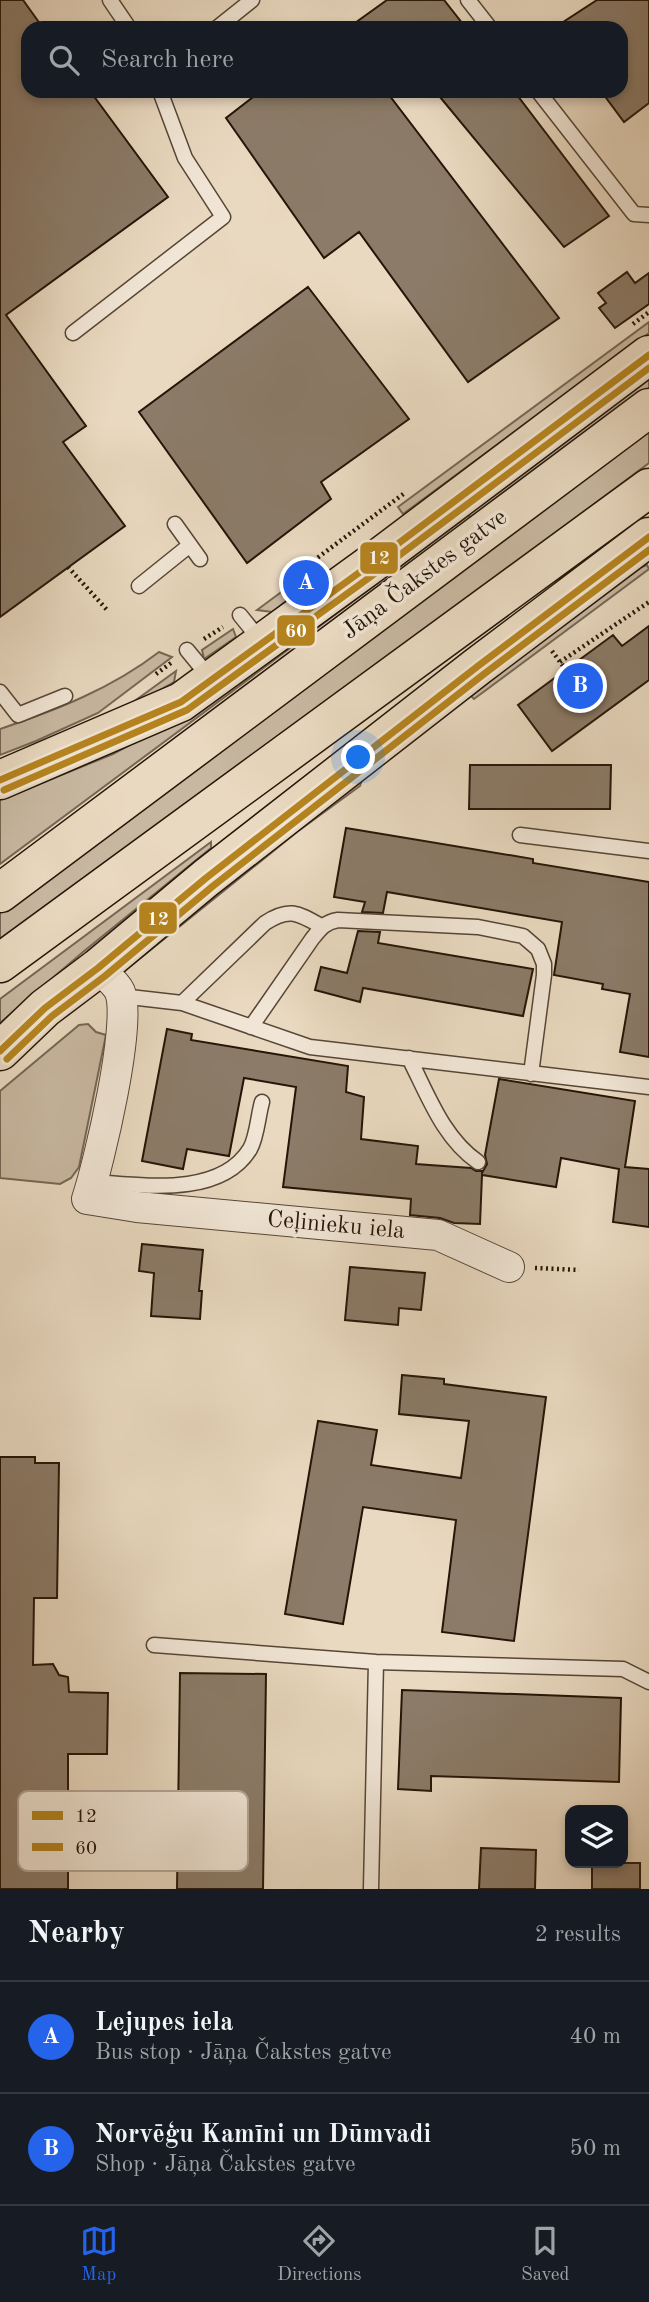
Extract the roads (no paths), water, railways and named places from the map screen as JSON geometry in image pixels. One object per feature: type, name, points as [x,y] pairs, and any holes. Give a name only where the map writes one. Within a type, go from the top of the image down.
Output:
[{"type":"highway","points":[[0,779],[181,702],[199,664],[251,629],[371,564],[649,355]]},
{"type":"highway","name":"Jāņa Čakstes gatve","points":[[0,894],[649,408]]},
{"type":"highway","points":[[0,963],[649,488]]},
{"type":"highway","points":[[0,1051],[46,1008],[110,982],[228,861],[649,537]]},
{"type":"street","points":[[90,1191],[122,1032],[110,982]]},
{"type":"street","name":"Ceļinieku iela","points":[[90,1191],[137,1207],[438,1236],[509,1268]]},
{"type":"lane","points":[[110,0],[124,21]]},
{"type":"lane","points":[[226,21],[252,0]]},
{"type":"lane","points":[[468,0],[484,21]]},
{"type":"lane","points":[[73,333],[223,217],[185,158],[163,98]]},
{"type":"lane","points":[[543,98],[634,214],[649,215]]},
{"type":"lane","points":[[175,524],[200,559]]},
{"type":"lane","points":[[139,586],[190,545]]},
{"type":"lane","points":[[0,692],[18,715],[65,696]]},
{"type":"lane","points":[[520,835],[649,851]]},
{"type":"lane","points":[[182,1003],[265,923],[278,914],[298,914],[321,926]]},
{"type":"lane","points":[[251,1027],[321,926],[338,920],[350,920],[478,927],[523,936],[538,948],[544,964],[531,1074]]},
{"type":"lane","points":[[110,982],[182,1003],[310,1047],[649,1087]]},
{"type":"lane","points":[[409,1058],[444,1128],[465,1153],[478,1162]]},
{"type":"lane","points":[[90,1191],[182,1185],[216,1178],[234,1168],[251,1148],[262,1102]]},
{"type":"lane","points":[[154,1645],[376,1662],[623,1668],[649,1682]]},
{"type":"lane","points":[[371,1889],[376,1662]]},
{"type":"place","name":"Lejupes iela","points":[[306,583]]},
{"type":"place","name":"Norvēģu Kamīni un Dūmvadi","points":[[580,686]]}]
